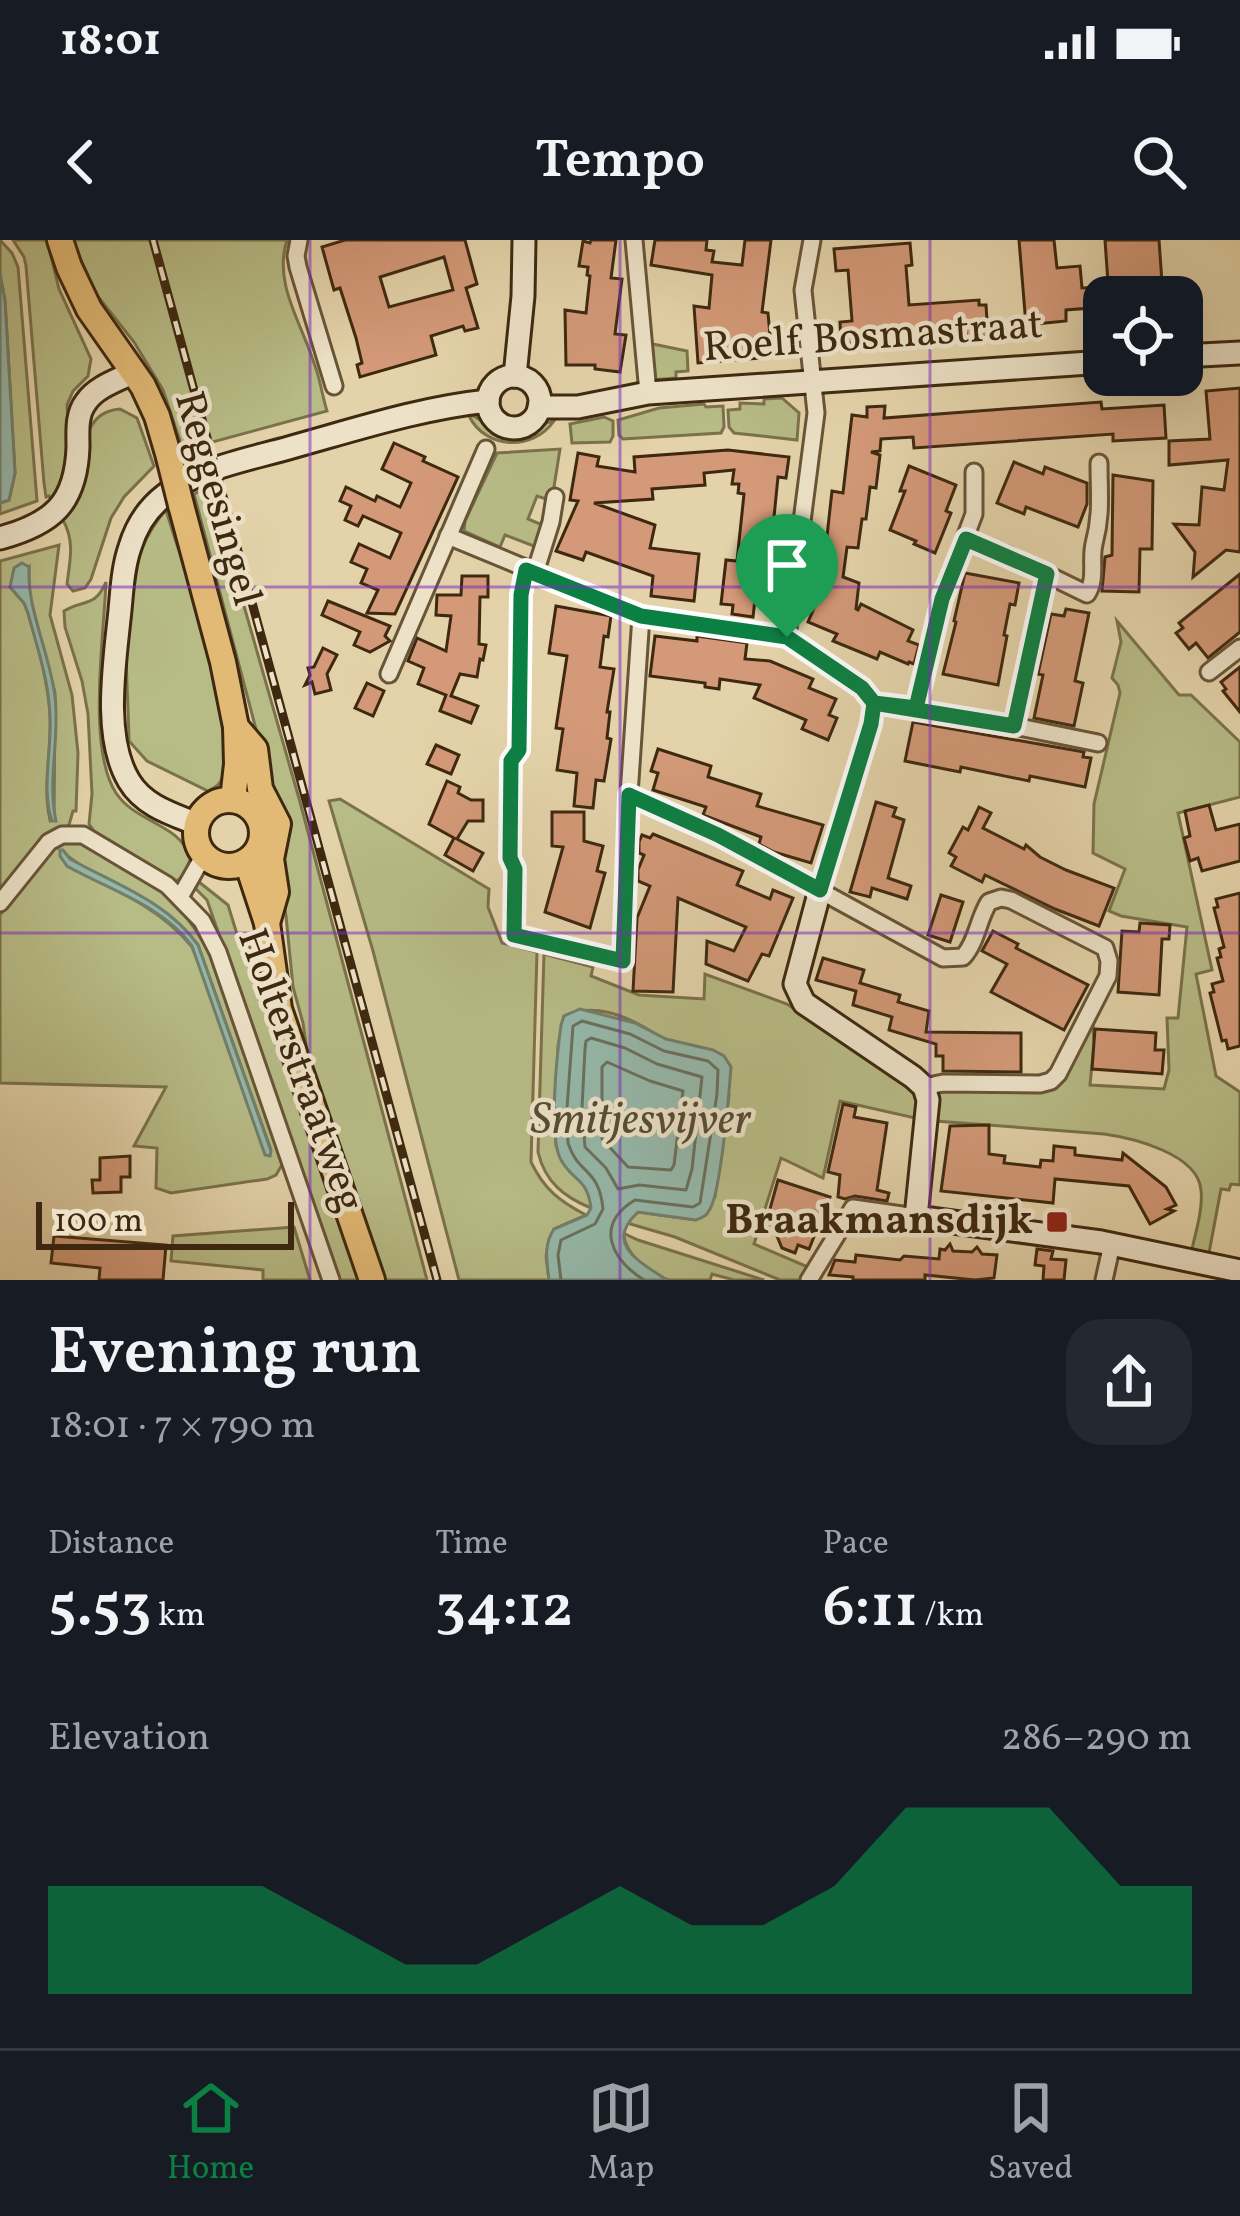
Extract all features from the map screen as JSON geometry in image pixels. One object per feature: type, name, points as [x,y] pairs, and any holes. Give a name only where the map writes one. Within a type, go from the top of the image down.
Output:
[{"type":"main road","name":"Reggesingel","points":[[60,240],[89,309],[134,373],[157,416],[236,727],[232,800]]},
{"type":"main road","points":[[515,376],[524,240]]},
{"type":"main road","points":[[1203,355],[1240,352]]},
{"type":"main road","name":"Roelf Bosmastraat","points":[[539,407],[578,407],[648,393],[1083,363]]},
{"type":"main road","points":[[0,538],[31,529],[59,508],[75,474],[84,404],[134,373]]},
{"type":"main road","points":[[515,376],[531,382],[539,407],[525,425],[508,428],[494,418],[488,401],[496,383],[515,376]]},
{"type":"main road","points":[[197,824],[162,810],[137,792],[121,765],[117,746],[112,708],[124,571],[143,518],[163,496],[206,473],[430,409],[488,401]]},
{"type":"main road","points":[[236,727],[255,749],[260,789],[278,824],[271,866],[276,892],[267,923]]},
{"type":"main road","points":[[232,800],[252,808],[262,826],[260,847],[247,862],[224,866],[204,855],[197,841],[197,824],[207,808],[232,800]]},
{"type":"main road","name":"Holterstraatweg","points":[[247,862],[267,923],[279,1009],[372,1280]]},
{"type":"main road","points":[[820,890],[796,974],[799,996],[924,1088],[928,1100],[916,1217],[1112,1244],[1240,1271]]},
{"type":"street","points":[[299,240],[298,267],[334,386]]},
{"type":"street","name":"Roelf Bosmastraat","points":[[634,240],[648,393]]},
{"type":"street","points":[[787,637],[815,413],[803,290],[812,240]]},
{"type":"street","points":[[388,674],[487,449]]},
{"type":"street","points":[[966,539],[1087,594],[1093,585],[1094,545],[1100,530],[1099,463]]},
{"type":"street","points":[[916,708],[942,599],[974,514],[974,472]]},
{"type":"street","points":[[554,497],[551,522],[521,595],[519,750],[511,761],[514,935],[623,961],[641,616]]},
{"type":"street","points":[[448,536],[641,616],[787,637],[862,688],[874,703],[1097,743]]},
{"type":"street","points":[[1014,726],[1047,574]]},
{"type":"street","points":[[1209,672],[1240,648]]},
{"type":"street","points":[[820,890],[874,703]]},
{"type":"street","points":[[629,795],[718,835],[943,958],[963,957],[989,902],[1001,898],[1105,948],[1108,976],[1051,1081],[943,1083],[924,1088]]},
{"type":"street","name":"Holterstraatweg","points":[[0,903],[49,842],[62,835],[83,835],[154,875],[202,921],[218,952],[332,1280]]},
{"type":"street","name":"Holterstraatweg","points":[[180,897],[204,855]]},
{"type":"street","points":[[809,1280],[853,1208],[916,1217]]},
{"type":"street","points":[[1104,1280],[1112,1244]]},
{"type":"green space","points":[[0,240],[18,267],[37,501],[0,514],[0,503],[9,500],[15,473]]},
{"type":"green space","points":[[13,240],[47,240],[59,289],[91,359],[88,376],[67,405],[64,482],[53,502],[46,497],[44,483],[26,266]]},
{"type":"green space","points":[[72,240],[287,240],[286,287],[327,411],[183,450],[163,390],[134,342],[96,294]]},
{"type":"green space","points":[[648,343],[687,351],[688,371],[676,372],[676,378],[651,380]]},
{"type":"green space","points":[[782,398],[799,413],[797,440],[734,433],[729,427],[728,410],[740,409],[740,403],[764,404],[764,399]]},
{"type":"green space","points":[[723,406],[721,433],[623,439],[619,435],[618,420],[659,408]]},
{"type":"green space","points":[[120,409],[137,418],[154,466],[111,518],[91,579],[85,588],[73,591],[67,584],[70,544],[63,520],[78,490],[88,432],[105,413]]},
{"type":"green space","points":[[471,415],[512,436],[554,421],[534,438],[510,442],[487,435]]},
{"type":"green space","points":[[604,417],[613,421],[610,442],[572,443],[570,424]]},
{"type":"green space","points":[[560,449],[553,493],[549,500],[537,496],[528,519],[540,524],[544,533],[539,548],[505,535],[500,547],[464,531],[497,453]]},
{"type":"green space","points":[[210,487],[300,802],[427,1280],[384,1280],[309,1064],[293,987],[257,733],[194,494]]},
{"type":"green space","points":[[166,510],[208,648],[225,725],[227,756],[222,779],[208,791],[147,761],[129,741],[126,652],[131,590],[149,534]]},
{"type":"green space","points":[[59,545],[50,615],[72,695],[78,753],[76,811],[69,825],[38,845],[0,891],[0,561]],"holes":[[[29,567],[29,593],[55,693],[54,815],[50,820],[47,689],[28,613],[10,587]]]},
{"type":"green space","points":[[106,582],[99,691],[107,773],[124,803],[185,846],[191,857],[177,881],[89,824],[88,714],[64,611],[93,599]]},
{"type":"green space","points":[[1117,621],[1179,695],[1191,695],[1240,742],[1240,797],[1178,813],[1212,970],[1196,974],[1216,1076],[1240,1092],[1240,1185],[1221,1189],[1209,1253],[1192,1249],[1201,1205],[1197,1177],[1162,1150],[1104,1134],[936,1121],[938,1093],[1046,1091],[1055,1086],[1068,1072],[1093,1025],[1090,1085],[1164,1089],[1169,1070],[1167,1018],[1178,1018],[1187,927],[1109,911],[1125,869],[1093,853],[1094,804],[1120,693],[1112,678],[1121,642]]},
{"type":"green space","points":[[340,799],[489,889],[488,907],[502,943],[537,952],[531,1162],[553,1193],[586,1215],[554,1229],[546,1256],[549,1280],[459,1280],[329,801]]},
{"type":"green space","points":[[78,840],[141,875],[173,902],[201,938],[214,962],[283,1163],[276,1175],[171,1193],[156,1188],[157,1148],[134,1146],[166,1087],[0,1083],[0,915],[55,844]],"holes":[[[66,855],[152,903],[198,945],[271,1150],[192,947],[150,910],[67,866]]]},
{"type":"green space","points":[[199,882],[228,905],[240,944],[248,943],[360,1280],[339,1280],[207,900],[195,888]]},
{"type":"green space","points":[[544,954],[593,967],[591,976],[639,995],[704,999],[705,974],[787,1004],[915,1092],[920,1115],[915,1118],[840,1101],[823,1178],[781,1158],[754,1244],[808,1267],[802,1280],[780,1280],[675,1237],[627,1223],[638,1212],[695,1220],[715,1197],[729,1095],[675,1048],[631,1020],[586,1010],[564,1016],[558,1046],[556,1145],[562,1160],[587,1189],[591,1208],[551,1180],[538,1152]]},
{"type":"green space","points":[[294,1227],[310,1280],[263,1280],[263,1270],[171,1261],[173,1236]]},
{"type":"green space","points":[[623,1233],[764,1280],[712,1274],[710,1280],[662,1278],[633,1256]]},
{"type":"water","points":[[0,274],[15,473],[9,500],[0,503]]},
{"type":"water","points":[[22,563],[29,567],[55,697],[56,821],[52,821],[47,796],[50,716],[45,677],[28,613],[10,587],[14,568]]},
{"type":"water","points":[[60,850],[156,905],[198,945],[270,1156],[265,1155],[192,946],[150,909],[67,866]]},
{"type":"water","name":"Smitjesvijver","points":[[580,1009],[713,1050],[731,1067],[721,1163],[708,1212],[696,1220],[638,1212],[624,1234],[629,1251],[667,1280],[549,1280],[547,1247],[554,1229],[587,1215],[591,1208],[583,1185],[561,1160],[555,1133],[561,1025],[564,1016]]},
{"type":"building","points":[[345,240],[465,240],[477,284],[466,288],[478,328],[465,331],[463,326],[431,336],[436,355],[360,377],[356,338],[340,288],[334,290],[322,247]],"holes":[[[444,257],[453,290],[389,307],[380,277]]]},
{"type":"building","points":[[616,240],[611,278],[622,279],[615,334],[626,335],[620,372],[595,369],[595,365],[566,365],[565,310],[586,313],[590,276],[588,267],[579,266],[583,241]]},
{"type":"building","points":[[655,240],[707,240],[706,250],[714,251],[712,262],[742,265],[745,240],[771,240],[762,312],[768,313],[772,357],[698,363],[694,306],[709,308],[712,275],[651,265]]},
{"type":"building","points":[[1019,240],[1054,240],[1057,268],[1080,266],[1083,309],[1066,310],[1066,321],[1035,324],[1034,313],[1025,313]]},
{"type":"building","points":[[1105,240],[1159,240],[1162,276],[1108,276]]},
{"type":"building","points":[[910,243],[912,265],[906,266],[909,305],[979,300],[979,305],[986,305],[988,336],[841,344],[840,322],[852,321],[848,270],[836,271],[834,249]]},
{"type":"building","points":[[1240,388],[1240,552],[1226,550],[1193,577],[1195,552],[1174,524],[1199,525],[1202,487],[1224,490],[1228,460],[1169,465],[1169,441],[1210,439],[1206,391]]},
{"type":"building","points":[[1101,402],[1102,409],[1164,405],[1166,438],[1113,441],[1113,434],[914,448],[913,437],[881,439],[880,451],[871,452],[880,455],[876,488],[870,487],[858,548],[847,547],[843,577],[859,583],[856,609],[861,604],[913,630],[908,641],[919,645],[914,664],[880,652],[877,659],[833,641],[837,634],[808,622],[825,583],[820,581],[831,554],[825,554],[832,491],[843,493],[852,415],[867,417],[867,407],[885,406],[884,418]]},
{"type":"building","points":[[394,443],[458,477],[395,614],[367,613],[378,590],[361,583],[367,569],[351,562],[359,544],[390,558],[401,533],[363,516],[358,526],[345,520],[351,506],[340,501],[346,487],[400,507],[411,483],[382,469]]},
{"type":"building","points":[[728,450],[789,457],[786,478],[778,477],[770,557],[760,556],[753,617],[732,614],[733,605],[721,604],[726,560],[737,561],[744,494],[738,493],[739,484],[732,484],[734,470],[704,473],[705,485],[652,489],[653,499],[594,503],[655,525],[650,548],[699,554],[694,601],[651,596],[653,576],[586,552],[583,560],[556,551],[578,501],[570,500],[578,453],[599,457],[597,466],[635,472],[634,457]]},
{"type":"building","points":[[1014,462],[1043,474],[1045,467],[1087,483],[1087,504],[1078,527],[1026,507],[1024,514],[997,503]]},
{"type":"building","points":[[909,466],[956,485],[935,553],[890,530]]},
{"type":"building","points":[[1113,475],[1153,481],[1152,549],[1140,549],[1139,592],[1102,591],[1105,557],[1112,555]]},
{"type":"building","points":[[965,573],[1019,583],[1015,605],[1010,604],[998,685],[943,674]]},
{"type":"building","points":[[1240,574],[1240,632],[1208,658],[1196,643],[1189,649],[1176,633],[1183,628],[1179,623]]},
{"type":"building","points":[[462,576],[488,576],[488,597],[480,597],[479,644],[486,645],[483,660],[477,677],[460,674],[451,696],[478,706],[471,723],[440,711],[446,695],[418,684],[424,668],[408,661],[417,638],[446,651],[451,616],[436,615],[437,595],[461,595]]},
{"type":"building","points":[[328,601],[390,626],[385,636],[390,641],[370,652],[354,645],[360,632],[322,615]]},
{"type":"building","points":[[556,606],[611,616],[600,667],[614,669],[607,712],[607,738],[611,739],[604,781],[596,780],[593,808],[574,806],[577,773],[557,770],[563,729],[556,728],[567,656],[549,653]]},
{"type":"building","points":[[1066,609],[1089,613],[1075,681],[1083,683],[1074,726],[1034,718],[1051,614],[1064,616]]},
{"type":"building","points":[[655,636],[747,643],[745,659],[770,661],[813,679],[809,688],[836,699],[829,715],[837,718],[828,740],[802,729],[806,720],[754,698],[760,685],[720,679],[719,689],[650,676]]},
{"type":"building","points":[[323,648],[337,655],[327,674],[331,690],[315,694],[312,682],[305,685],[308,668],[314,667]]},
{"type":"building","points":[[1240,667],[1240,712],[1221,682]]},
{"type":"building","points":[[367,683],[384,691],[373,716],[355,708]]},
{"type":"building","points":[[913,722],[1084,752],[1083,757],[1091,758],[1085,787],[905,761]]},
{"type":"building","points":[[436,745],[459,755],[451,774],[427,764]]},
{"type":"building","points":[[658,749],[711,766],[708,777],[761,794],[757,806],[823,825],[811,863],[774,852],[759,844],[761,837],[703,815],[706,807],[653,790],[658,773],[651,771]]},
{"type":"building","points":[[447,781],[471,800],[483,800],[483,821],[468,821],[457,839],[483,853],[473,871],[445,855],[454,838],[429,824]]},
{"type":"building","points":[[876,802],[896,808],[893,816],[904,820],[888,878],[911,886],[907,899],[872,888],[870,897],[850,892]]},
{"type":"building","points":[[1209,805],[1216,830],[1240,824],[1240,861],[1202,871],[1198,858],[1190,861],[1184,838],[1190,836],[1185,811]]},
{"type":"building","points":[[979,807],[991,813],[983,828],[1024,849],[1026,845],[1066,870],[1114,888],[1099,926],[985,875],[982,882],[951,866],[956,857],[949,853]]},
{"type":"building","points":[[552,812],[584,812],[584,841],[603,846],[597,871],[605,873],[590,928],[545,912],[563,847],[552,846]]},
{"type":"building","points":[[653,834],[743,871],[737,885],[770,899],[773,890],[793,898],[769,956],[762,954],[748,981],[706,964],[707,941],[734,951],[746,927],[678,898],[673,992],[633,991],[637,918],[650,886],[638,881],[644,855],[639,853],[639,842],[642,835],[650,838]]},
{"type":"building","points":[[1240,893],[1240,1046],[1228,1049],[1210,993],[1214,992],[1212,984],[1223,981],[1217,958],[1224,947],[1214,908],[1218,907],[1216,899]]},
{"type":"building","points":[[941,895],[963,902],[950,942],[928,935]]},
{"type":"building","points":[[1140,923],[1170,925],[1169,939],[1162,939],[1159,995],[1118,992],[1122,931],[1139,932]]},
{"type":"building","points":[[993,931],[1088,985],[1064,1030],[991,992],[1007,964],[982,951]]},
{"type":"building","points":[[823,958],[864,970],[860,983],[900,995],[898,1002],[929,1011],[926,1032],[1021,1033],[1021,1072],[943,1071],[943,1056],[936,1056],[936,1044],[889,1030],[892,1017],[853,1005],[856,991],[816,980]]},
{"type":"building","points":[[1095,1029],[1156,1033],[1155,1050],[1164,1050],[1162,1074],[1092,1069]]},
{"type":"building","points":[[843,1104],[856,1107],[854,1117],[887,1123],[877,1190],[889,1193],[887,1201],[838,1197],[840,1175],[828,1172]]},
{"type":"building","points":[[989,1125],[989,1154],[1005,1156],[1004,1163],[1040,1167],[1041,1160],[1053,1161],[1054,1146],[1075,1148],[1075,1155],[1122,1160],[1123,1153],[1166,1187],[1176,1205],[1167,1209],[1174,1211],[1150,1224],[1129,1186],[1055,1179],[1053,1203],[941,1191],[950,1126]]},
{"type":"building","points":[[130,1156],[130,1177],[121,1177],[121,1192],[93,1193],[92,1180],[100,1180],[100,1158]]},
{"type":"building","points":[[778,1180],[830,1197],[809,1249],[798,1245],[795,1253],[782,1248],[774,1229],[765,1227]]},
{"type":"building","points":[[54,1236],[166,1245],[163,1280],[99,1280],[100,1268],[51,1263]]},
{"type":"building","points":[[950,1244],[953,1251],[972,1252],[977,1247],[982,1254],[997,1255],[994,1278],[925,1275],[925,1280],[853,1280],[829,1275],[835,1260],[855,1262],[856,1255],[939,1259],[940,1249]]},
{"type":"building","points":[[1037,1249],[1053,1251],[1051,1259],[1066,1260],[1064,1280],[1043,1280],[1044,1266],[1035,1265]]},
{"type":"railway","points":[[153,240],[437,1280]]},
{"type":"place","name":"Braakmansdijk","points":[[1057,1222]]},
{"type":"route","points":[[787,637],[641,616],[526,570],[521,595],[519,750],[511,761],[514,935],[623,961],[629,795],[718,835],[820,890],[874,703],[916,708],[942,599],[966,539],[1047,574],[1014,726],[874,703],[862,688],[787,637]]}]
